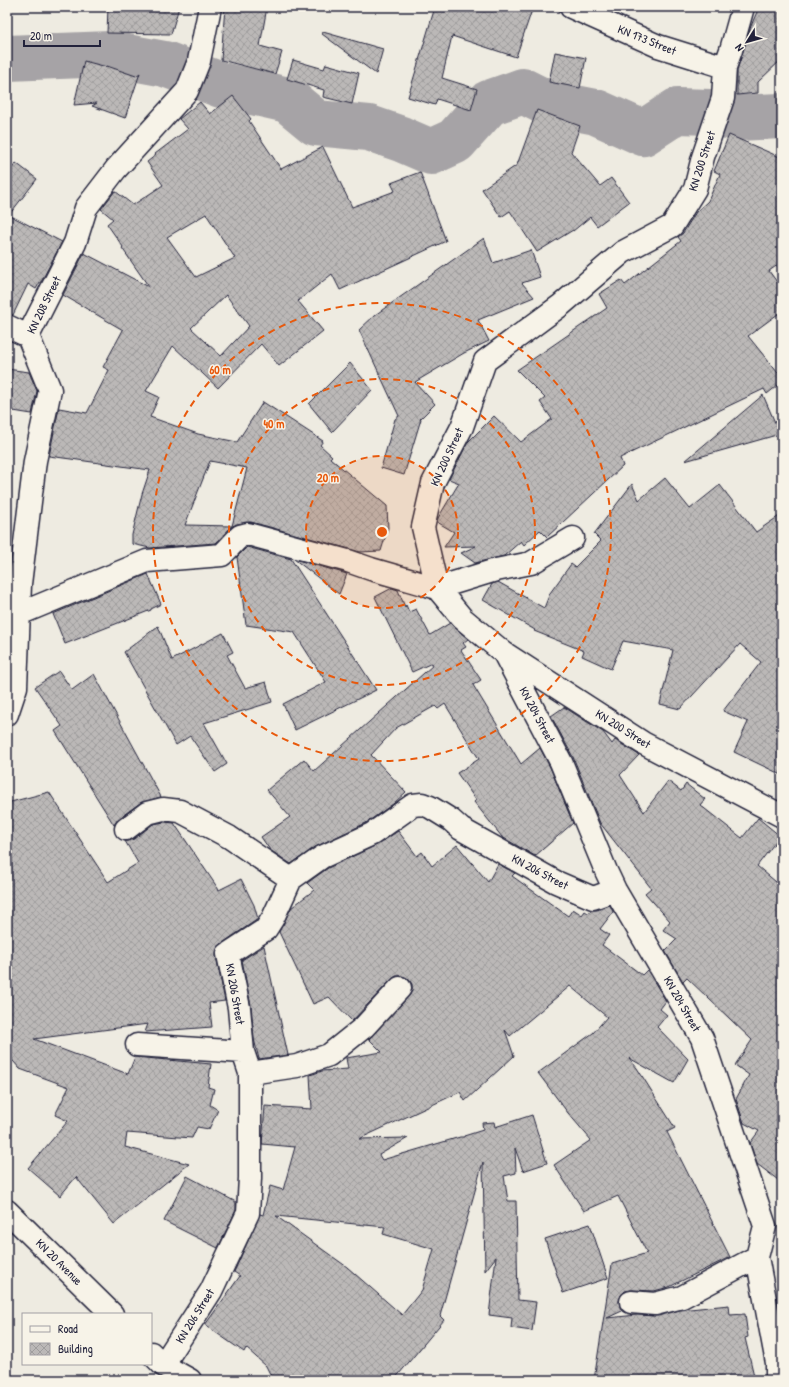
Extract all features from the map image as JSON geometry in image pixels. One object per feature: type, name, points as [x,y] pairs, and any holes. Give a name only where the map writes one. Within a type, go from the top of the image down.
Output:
[{"type":"street","name":"KN 208 Street","points":[[7,714],[16,687],[20,584],[35,462],[50,390],[28,336],[75,243],[86,208],[116,169],[187,91],[199,61],[210,7]]},
{"type":"street","name":"KN 173 Street","points":[[571,7],[658,46],[725,67]]},
{"type":"street","name":"KN 200 Street","points":[[743,7],[725,67],[723,98],[703,157],[695,189],[672,226],[623,252],[561,305],[485,361],[462,427],[432,483],[423,527],[436,588],[462,618],[504,653],[643,743],[782,816]]},
{"type":"street","points":[[7,326],[28,336]]},
{"type":"street","points":[[19,614],[147,561],[222,555],[240,536],[248,534],[348,561],[436,588],[496,570],[532,562],[573,538]]},
{"type":"street","name":"KN 204 Street","points":[[504,653],[561,762],[615,890],[702,1038],[774,1224],[757,1257],[777,1363],[777,1380]]},
{"type":"street","name":"KN 206 Street","points":[[157,1359],[211,1291],[248,1213],[250,1178],[250,1073],[243,1052],[239,1008],[228,954],[266,929],[273,918],[291,879],[322,857],[372,834],[413,805],[422,804],[430,807],[451,820],[461,829],[556,882],[593,898],[615,890]]},
{"type":"street","points":[[126,830],[147,813],[163,809],[180,811],[229,837],[291,879]]},
{"type":"street","points":[[250,1073],[297,1066],[329,1055],[364,1027],[400,988]]},
{"type":"street","points":[[136,1045],[243,1052]]},
{"type":"street","name":"KN 20 Avenue","points":[[7,1210],[111,1313]]},
{"type":"street","points":[[631,1302],[655,1304],[682,1297],[757,1257]]},
{"type":"street","points":[[157,1359],[190,1380]]},
{"type":"building","points":[[108,7],[179,7],[171,34],[107,33]]},
{"type":"building","points":[[225,7],[267,7],[260,46],[282,52],[275,74],[221,60]]},
{"type":"building","points":[[435,7],[533,7],[516,57],[452,36],[442,78],[477,89],[471,110],[437,99],[435,105],[408,97]]},
{"type":"building","points":[[759,7],[782,7],[782,59],[758,82],[758,93],[737,95],[737,70],[751,26]]},
{"type":"building","points":[[323,32],[383,49],[376,74],[322,34]]},
{"type":"building","points":[[555,52],[586,58],[580,88],[549,82]]},
{"type":"building","points":[[293,60],[324,69],[326,64],[359,73],[352,104],[323,97],[324,90],[287,79]]},
{"type":"building","points":[[84,61],[107,66],[136,76],[140,73],[125,118],[92,106],[97,103],[74,105]]},
{"type":"building","points":[[233,96],[251,119],[249,121],[281,169],[323,147],[352,207],[395,191],[391,183],[420,172],[446,241],[340,290],[332,274],[298,301],[323,331],[279,366],[261,344],[218,388],[173,346],[146,391],[159,397],[150,417],[198,434],[237,442],[263,402],[323,441],[320,445],[332,456],[330,458],[387,506],[388,528],[381,551],[360,552],[251,522],[237,524],[231,527],[216,543],[150,548],[132,544],[132,535],[142,494],[150,470],[49,456],[59,408],[87,413],[109,370],[103,367],[123,330],[63,295],[84,253],[149,287],[107,224],[113,219],[101,209],[115,191],[133,205],[163,185],[147,162],[156,155],[155,154],[188,129],[179,119],[200,102],[210,114]],"holes":[[[206,214],[235,258],[196,277],[167,237]],[[226,295],[249,326],[221,356],[191,328]],[[210,461],[247,468],[232,526],[185,525]]]},
{"type":"building","points":[[537,110],[580,126],[571,152],[600,186],[611,178],[629,202],[597,226],[590,217],[573,231],[537,252],[510,211],[501,217],[482,189],[517,165]]},
{"type":"building","points":[[729,135],[782,158],[782,262],[769,271],[782,289],[782,311],[748,336],[782,378],[782,382],[767,394],[764,389],[620,458],[623,466],[547,537],[540,530],[524,545],[521,541],[504,556],[475,563],[461,553],[476,546],[444,547],[454,532],[437,522],[459,483],[449,479],[468,442],[494,416],[521,442],[552,419],[540,402],[545,398],[517,370],[607,308],[599,294],[621,280],[625,285],[681,241],[678,237],[683,233],[696,212],[708,201],[720,174],[714,171]]},
{"type":"building","points":[[16,163],[37,179],[9,215],[62,242],[41,282],[36,289],[28,284],[13,315],[7,314],[7,175]]},
{"type":"building","points":[[484,238],[493,263],[531,250],[540,277],[522,283],[534,297],[478,320],[489,341],[464,353],[415,382],[435,404],[420,419],[404,475],[381,468],[395,419],[399,416],[359,330],[375,315]]},
{"type":"building","points":[[350,363],[372,390],[332,432],[309,404]]},
{"type":"building","points":[[7,369],[29,372],[37,391],[32,414],[7,410]]},
{"type":"building","points":[[763,395],[780,434],[685,461]]},
{"type":"building","points":[[665,478],[690,509],[720,485],[756,532],[782,514],[782,775],[734,752],[748,722],[723,711],[761,662],[740,644],[680,709],[660,704],[673,650],[623,641],[611,669],[582,656],[584,651],[534,631],[535,630],[483,600],[492,584],[498,582],[544,608],[550,593],[571,564],[575,567],[601,541],[594,534],[632,484],[639,500]]},
{"type":"building","points":[[247,547],[291,559],[376,690],[295,730],[283,704],[326,682],[294,632],[246,625],[237,557]]},
{"type":"building","points":[[294,559],[347,574],[339,594]]},
{"type":"building","points":[[148,574],[161,604],[151,610],[65,644],[53,614]]},
{"type":"building","points":[[392,588],[398,590],[405,607],[406,605],[409,612],[416,609],[430,635],[450,623],[468,639],[463,643],[466,647],[461,650],[481,680],[473,685],[521,764],[540,748],[550,767],[573,823],[535,856],[502,837],[474,802],[476,800],[457,773],[479,759],[445,704],[438,709],[435,706],[396,728],[371,755],[406,792],[393,804],[366,823],[317,846],[291,864],[270,850],[261,837],[290,817],[267,790],[304,759],[314,771],[433,665],[432,663],[412,672],[375,597]]},
{"type":"building","points":[[158,626],[172,660],[223,633],[233,652],[227,655],[245,688],[266,682],[272,702],[204,723],[227,764],[215,772],[190,736],[176,745],[124,652]]},
{"type":"building","points":[[59,671],[72,690],[94,674],[161,797],[140,803],[118,819],[114,825],[55,731],[62,726],[35,687]]},
{"type":"building","points":[[564,707],[603,732],[612,744],[615,740],[639,755],[620,775],[644,812],[668,781],[681,791],[686,784],[705,799],[700,805],[742,838],[758,818],[780,836],[757,866],[782,887],[782,1183],[757,1164],[750,1143],[759,1131],[744,1123],[736,1099],[749,1075],[735,1065],[752,1040],[687,978],[683,982],[665,951],[677,939],[663,930],[670,921],[645,893],[651,888],[600,823],[573,757],[551,716]]},
{"type":"building","points":[[49,792],[108,882],[138,863],[125,841],[134,839],[153,824],[164,822],[174,823],[219,890],[241,879],[254,905],[258,919],[221,944],[217,949],[216,956],[225,1001],[209,1003],[212,1027],[145,1032],[148,1024],[34,1039],[128,1074],[135,1057],[211,1064],[208,1087],[214,1089],[210,1105],[218,1110],[209,1129],[197,1127],[192,1138],[127,1133],[125,1147],[189,1164],[114,1224],[76,1177],[60,1196],[28,1168],[68,1121],[55,1115],[69,1087],[20,1069],[7,1054],[7,803]]},
{"type":"building","points":[[398,831],[417,856],[422,852],[432,866],[457,845],[488,882],[498,864],[515,873],[512,876],[568,916],[573,909],[582,915],[585,911],[588,913],[592,910],[597,910],[610,905],[613,912],[600,929],[609,935],[602,945],[642,975],[647,970],[666,1001],[660,1009],[667,1015],[657,1027],[688,1059],[674,1083],[629,1058],[675,1128],[667,1132],[730,1257],[669,1287],[654,1291],[625,1291],[621,1295],[619,1301],[622,1311],[607,1318],[637,1315],[658,1316],[680,1310],[729,1305],[730,1315],[745,1314],[748,1337],[745,1338],[755,1380],[594,1380],[612,1264],[647,1253],[618,1196],[584,1211],[554,1165],[591,1140],[568,1113],[538,1073],[593,1033],[607,1017],[570,986],[510,1036],[505,1030],[514,1056],[465,1101],[460,1092],[359,1139],[408,1138],[379,1155],[382,1160],[464,1137],[483,1130],[482,1123],[494,1122],[495,1127],[532,1115],[547,1163],[523,1171],[515,1148],[516,1173],[504,1176],[508,1201],[516,1201],[518,1300],[536,1302],[532,1331],[511,1328],[512,1318],[489,1315],[496,1257],[485,1271],[483,1162],[440,1316],[444,1320],[394,1380],[273,1380],[266,1366],[246,1348],[244,1352],[205,1325],[240,1276],[234,1272],[260,1214],[263,1215],[270,1186],[283,1190],[295,1147],[262,1144],[265,1106],[312,1109],[310,1075],[322,1071],[348,1069],[346,1058],[382,1052],[369,1039],[409,996],[412,990],[412,984],[408,979],[402,976],[396,976],[352,1021],[329,997],[313,1004],[279,932],[291,908],[314,890],[307,883],[328,868],[377,845]],"holes":[[[276,1216],[385,1227],[383,1234],[434,1249],[422,1290],[402,1315],[347,1267]]]},
{"type":"building","points":[[264,946],[288,1055],[259,1059],[254,1039],[251,1006],[242,960]]},
{"type":"building","points":[[187,1176],[236,1202],[236,1210],[218,1248],[164,1221]]},
{"type":"building","points":[[590,1224],[608,1278],[563,1293],[545,1239]]},
{"type":"waterway","points":[[7,58],[111,54],[165,64],[221,85],[288,100],[316,123],[369,128],[401,139],[431,152],[455,141],[489,103],[523,91],[545,102],[596,112],[643,133],[677,111],[711,112],[737,118],[782,116]]}]
